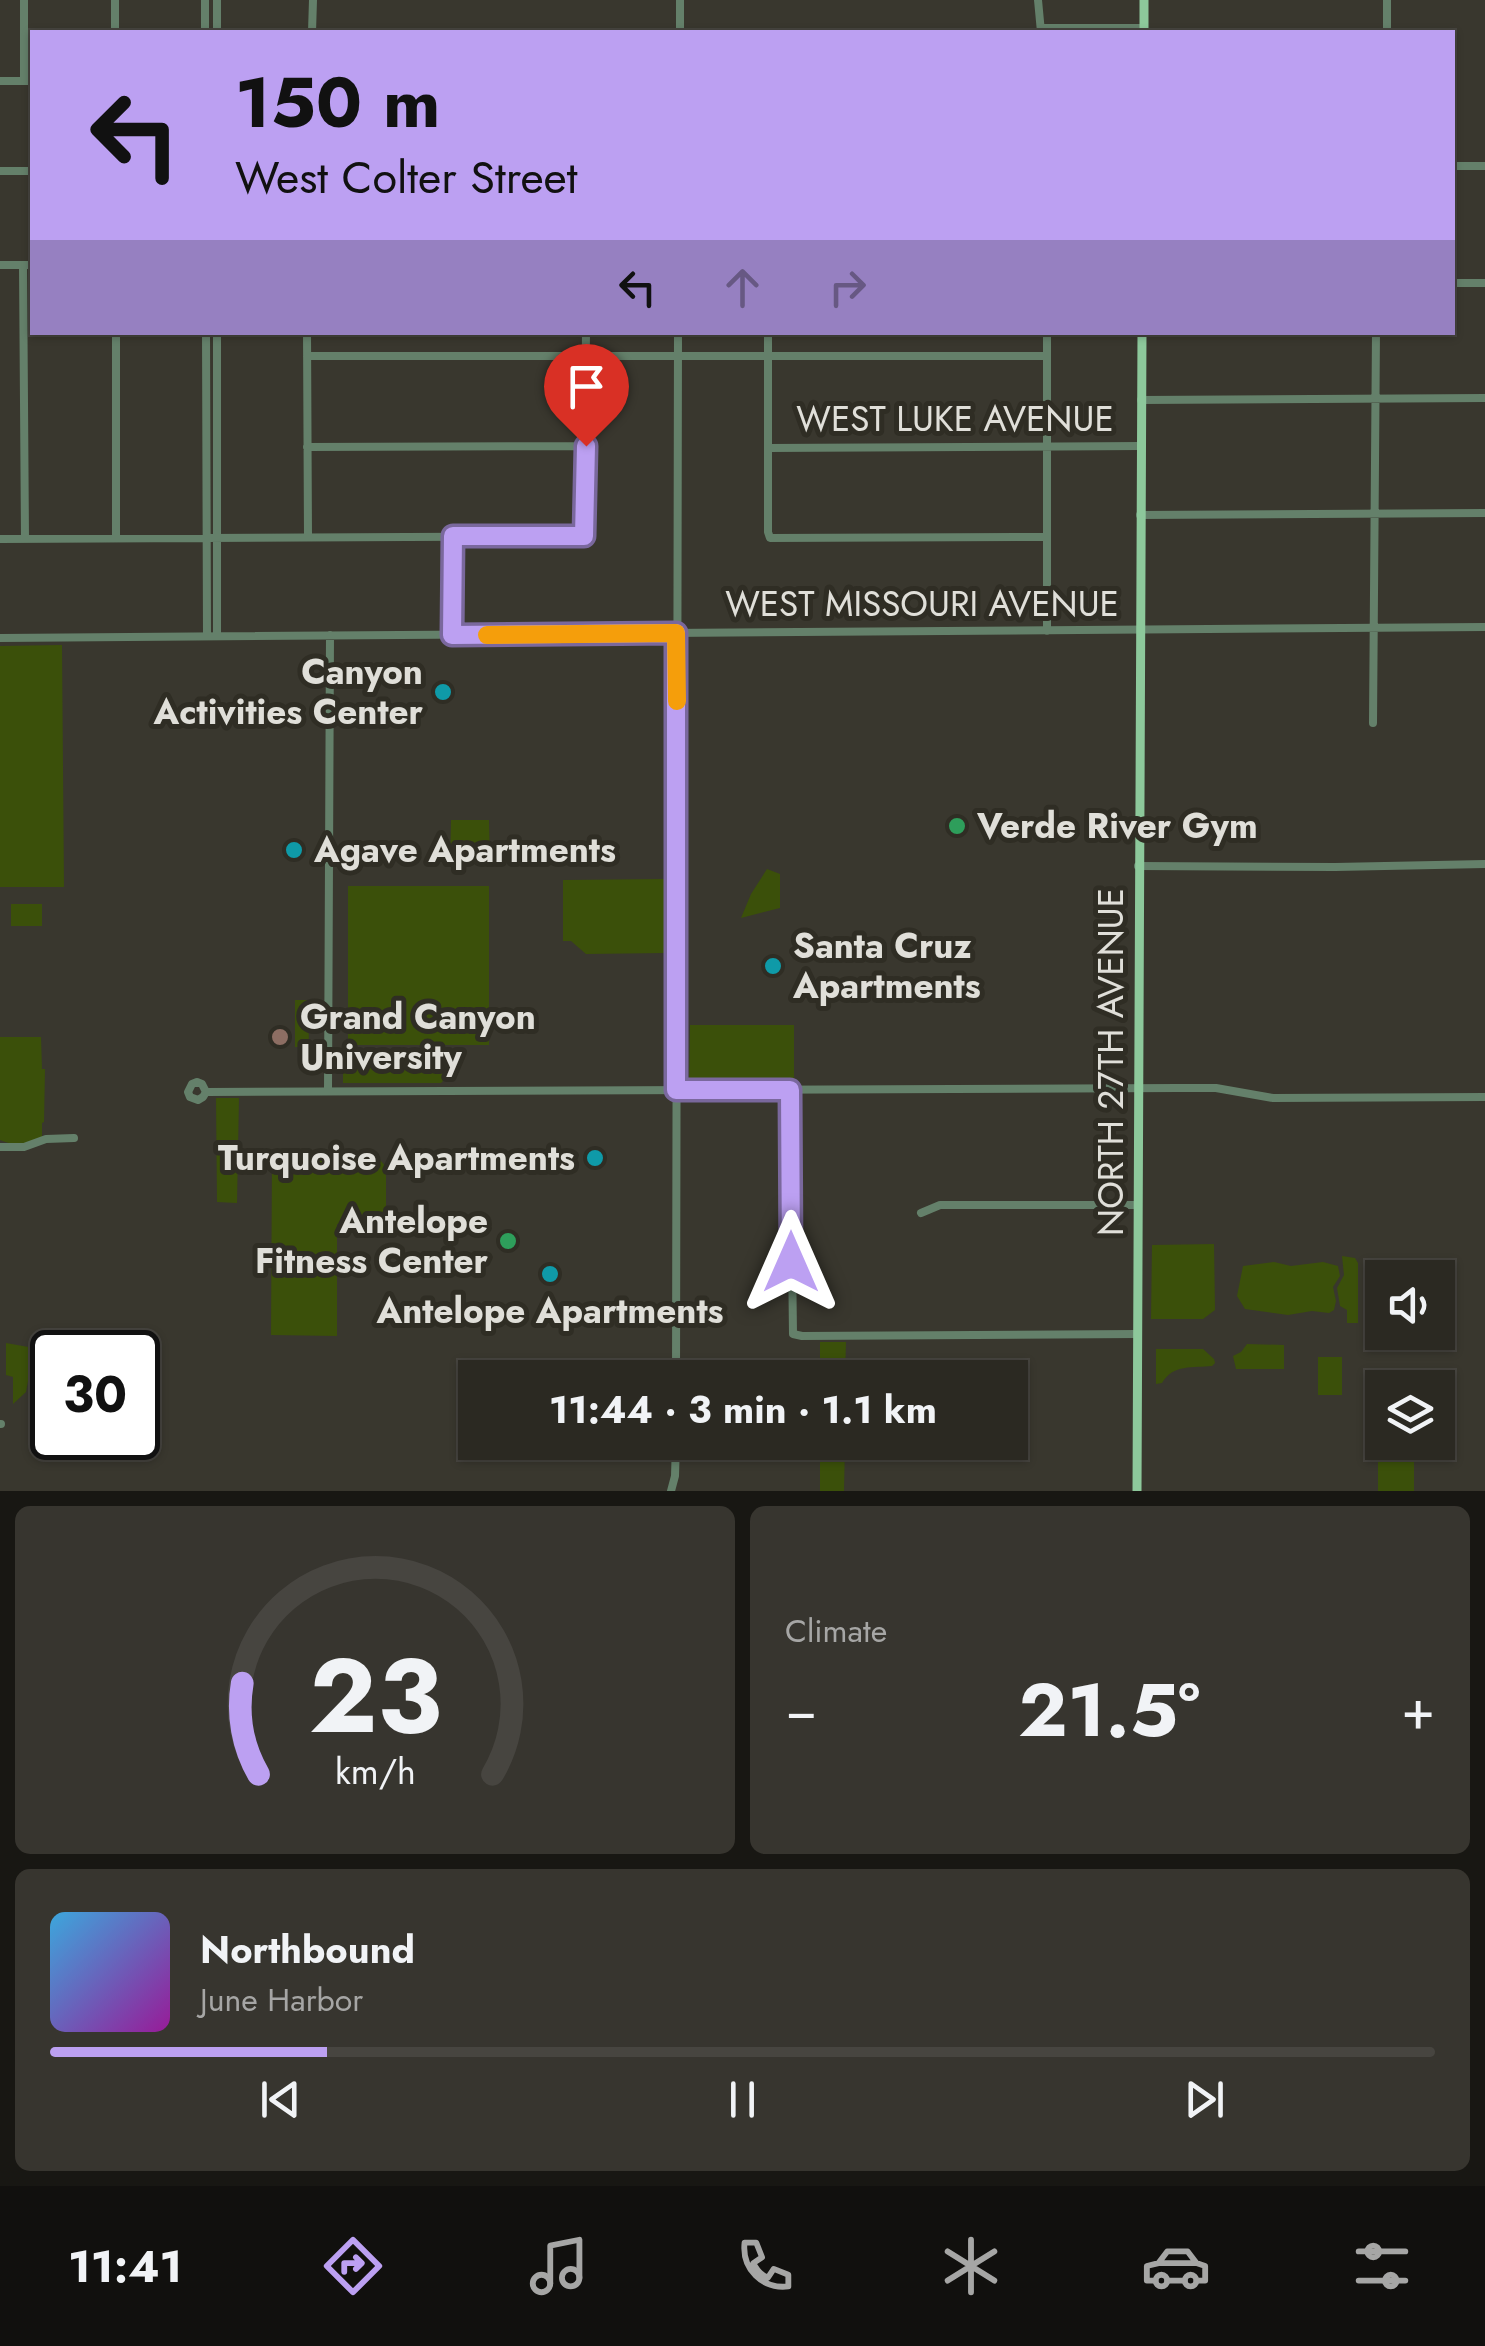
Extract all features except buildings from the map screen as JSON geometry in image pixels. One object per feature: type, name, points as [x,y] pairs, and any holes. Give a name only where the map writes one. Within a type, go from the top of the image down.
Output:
[{"type":"main road","points":[[1144,0],[1144,30]]},
{"type":"main road","name":"NORTH 27TH AVENUE","points":[[1137,1491],[1142,335]]},
{"type":"street","points":[[0,82],[28,81],[24,0]]},
{"type":"street","points":[[115,0],[115,30]]},
{"type":"street","points":[[205,0],[205,30]]},
{"type":"street","points":[[217,0],[217,30]]},
{"type":"street","points":[[312,30],[313,0]]},
{"type":"street","points":[[680,0],[680,30]]},
{"type":"street","points":[[1038,0],[1041,30],[1144,30]]},
{"type":"street","points":[[1387,0],[1387,30]]},
{"type":"street","points":[[1455,166],[1485,166]]},
{"type":"street","points":[[0,172],[30,171]]},
{"type":"street","points":[[0,265],[28,265],[25,539]]},
{"type":"street","points":[[1455,284],[1485,283]]},
{"type":"street","points":[[116,335],[116,538]]},
{"type":"street","points":[[206,335],[211,394],[212,636]]},
{"type":"street","points":[[211,394],[216,335]]},
{"type":"street","points":[[308,335],[308,537]]},
{"type":"street","points":[[0,539],[584,536],[586,335]]},
{"type":"street","points":[[676,1360],[678,335]]},
{"type":"street","points":[[768,335],[770,538],[1046,537]]},
{"type":"street","points":[[1047,335],[1047,631]]},
{"type":"street","points":[[1373,722],[1376,335]]},
{"type":"street","points":[[308,356],[1047,356]]},
{"type":"street","name":"WEST LUKE AVENUE","points":[[1141,400],[1485,398]]},
{"type":"street","points":[[308,447],[586,446]]},
{"type":"street","name":"WEST LUKE AVENUE","points":[[768,448],[1141,446]]},
{"type":"street","points":[[1140,515],[1485,512]]},
{"type":"street","points":[[452,635],[453,536]]},
{"type":"street","name":"WEST MISSOURI AVENUE","points":[[0,638],[1485,627]]},
{"type":"street","points":[[328,1092],[330,636]]},
{"type":"street","points":[[1138,866],[1334,868],[1485,864]]},
{"type":"street","points":[[206,1092],[1216,1088],[1273,1098],[1485,1097]]},
{"type":"street","points":[[790,1090],[793,1334],[1138,1334]]},
{"type":"street","points":[[0,1147],[74,1138]]},
{"type":"street","points":[[921,1213],[940,1205],[1138,1205]]},
{"type":"street","points":[[671,1491],[675,1460]]},
{"type":"green space","points":[[62,645],[64,887],[0,887],[0,646]]},
{"type":"green space","points":[[451,820],[489,820],[490,864],[450,864]]},
{"type":"green space","points":[[767,869],[780,874],[780,908],[741,918],[751,894]]},
{"type":"green space","points":[[666,879],[666,953],[586,954],[571,941],[563,941],[563,880]]},
{"type":"green space","points":[[348,886],[489,886],[489,1045],[348,1045]]},
{"type":"green space","points":[[11,904],[42,904],[42,926],[11,926]]},
{"type":"green space","points":[[295,1000],[308,1000],[309,1047],[295,1047]]},
{"type":"green space","points":[[690,1025],[794,1025],[794,1082],[689,1082]]},
{"type":"green space","points":[[0,1037],[41,1037],[45,1069],[42,1137],[26,1143],[0,1140]]},
{"type":"green space","points":[[350,1051],[438,1055],[443,1062],[443,1081],[343,1083],[343,1057]]},
{"type":"green space","points":[[216,1098],[239,1098],[237,1203],[217,1202]]},
{"type":"green space","points":[[272,1155],[376,1155],[386,1167],[386,1223],[337,1224],[337,1336],[271,1335]]},
{"type":"green space","points":[[1214,1244],[1215,1310],[1203,1319],[1151,1319],[1152,1245]]},
{"type":"green space","points":[[1342,1256],[1355,1258],[1358,1263],[1358,1323],[1347,1323],[1347,1310],[1340,1306],[1337,1288],[1344,1275]]},
{"type":"green space","points":[[1274,1262],[1291,1266],[1323,1262],[1338,1266],[1340,1276],[1333,1287],[1334,1310],[1288,1315],[1245,1309],[1237,1296],[1243,1266]]},
{"type":"green space","points":[[820,1342],[846,1342],[845,1360],[820,1360]]},
{"type":"green space","points":[[6,1343],[30,1347],[26,1392],[13,1404],[13,1377],[6,1375]]},
{"type":"green space","points":[[1247,1344],[1284,1345],[1284,1369],[1236,1369],[1233,1356]]},
{"type":"green space","points":[[1156,1349],[1203,1349],[1215,1363],[1178,1370],[1156,1384]]},
{"type":"green space","points":[[1318,1357],[1342,1357],[1342,1395],[1318,1395]]},
{"type":"green space","points":[[820,1460],[845,1460],[844,1491],[820,1491]]},
{"type":"green space","points":[[1378,1460],[1414,1460],[1414,1491],[1378,1491]]},
{"type":"slow traffic","points":[[487,635],[676,633],[677,701]]},
{"type":"place","name":"Canyon Activities Center","points":[[443,692]]},
{"type":"place","name":"Verde River Gym","points":[[957,826]]},
{"type":"place","name":"Agave Apartments","points":[[294,850]]},
{"type":"place","name":"Santa Cruz Apartments","points":[[773,966]]},
{"type":"place","name":"Grand Canyon University","points":[[280,1037]]},
{"type":"place","name":"Turquoise Apartments","points":[[595,1158]]},
{"type":"place","name":"Antelope Fitness Center","points":[[508,1241]]},
{"type":"place","name":"Antelope Apartments","points":[[550,1274]]},
{"type":"route","points":[[586,446],[584,536],[453,536],[452,635],[676,633],[676,1090],[790,1090],[791,1262]]}]
